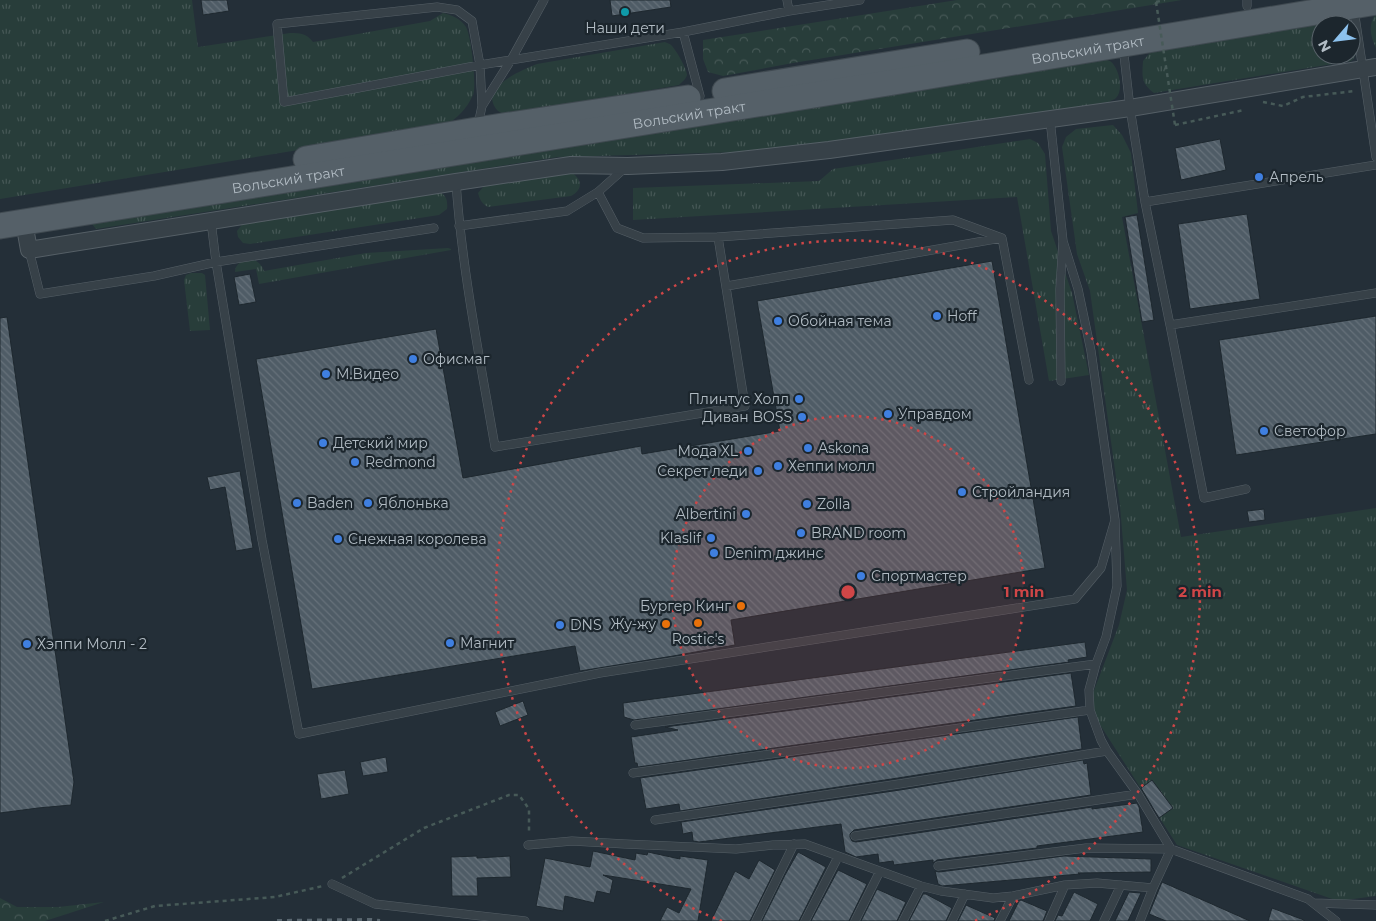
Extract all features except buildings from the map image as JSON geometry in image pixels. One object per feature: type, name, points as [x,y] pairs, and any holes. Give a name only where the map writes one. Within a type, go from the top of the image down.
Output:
[{"type":"main road","name":"Вольский тракт","points":[[0,208],[196,178],[479,118],[700,96],[1247,3],[1283,0]]},
{"type":"main road","name":"Вольский тракт","points":[[12,224],[1365,4]]},
{"type":"street","points":[[12,224],[29,250],[572,165],[628,166],[722,162],[829,150],[1130,108],[1369,68]]},
{"type":"lane","points":[[479,118],[544,0]]},
{"type":"lane","points":[[787,0],[789,11]]},
{"type":"lane","points":[[479,118],[480,65],[472,21],[457,10],[438,7],[277,24],[284,102],[480,65],[683,32],[789,11],[860,0]]},
{"type":"lane","points":[[1365,4],[1369,68],[1366,89],[1376,156]]},
{"type":"lane","points":[[683,32],[700,96]]},
{"type":"lane","points":[[1123,44],[1130,108],[1145,202],[1204,498],[1246,489]]},
{"type":"lane","points":[[1050,119],[1063,241],[1060,290],[1061,381]]},
{"type":"lane","points":[[1145,202],[1376,165]]},
{"type":"lane","points":[[459,226],[566,211],[598,192],[628,166]]},
{"type":"lane","points":[[456,182],[459,226],[469,294],[495,447],[746,406],[718,237]]},
{"type":"lane","points":[[598,192],[617,228],[643,238],[718,237],[953,220],[1002,238]]},
{"type":"lane","points":[[211,221],[216,262],[262,540],[299,734],[600,673],[1075,599],[1101,568],[1115,520]]},
{"type":"lane","points":[[29,250],[40,294],[154,276],[216,262],[434,228]]},
{"type":"lane","points":[[727,286],[1002,238]]},
{"type":"lane","points":[[1002,238],[1028,380]]},
{"type":"lane","points":[[1063,241],[1078,289],[1091,351],[1115,520],[1117,586],[1106,637],[1089,690],[1090,710],[1107,751],[1138,794],[1171,849]]},
{"type":"lane","points":[[1170,325],[1376,294]]},
{"type":"lane","points":[[635,724],[1096,664]]},
{"type":"lane","points":[[633,773],[1090,710]]},
{"type":"lane","points":[[655,820],[889,786],[1107,751]]},
{"type":"lane","points":[[855,836],[1138,794]]},
{"type":"lane","points":[[528,845],[572,841],[736,849],[805,844],[920,886],[941,891],[993,898],[1013,896],[1065,885],[1097,883],[1153,888]]},
{"type":"lane","points":[[756,921],[794,844]]},
{"type":"lane","points":[[938,866],[1086,848],[1171,849],[1308,899],[1336,921]]},
{"type":"lane","points":[[1140,921],[1171,849]]},
{"type":"lane","points":[[806,921],[838,857]]},
{"type":"lane","points":[[855,921],[880,871]]},
{"type":"lane","points":[[332,884],[375,904],[525,921]]},
{"type":"lane","points":[[1049,921],[1065,885]]},
{"type":"lane","points":[[1104,921],[1121,885]]},
{"type":"lane","points":[[903,921],[920,886]]},
{"type":"lane","points":[[952,921],[965,894]]},
{"type":"lane","points":[[1000,921],[1013,896]]},
{"type":"lane","points":[[1314,903],[1376,905]]},
{"type":"path","points":[[1165,0],[1156,2],[1175,125],[1244,110]]},
{"type":"path","points":[[1259,102],[1283,106],[1303,97],[1366,89]]},
{"type":"path","points":[[104,921],[154,906],[275,897],[332,884],[424,828],[508,795],[519,795],[529,808],[528,845]]},
{"type":"green space","points":[[0,0],[192,0],[198,47],[290,33],[303,34],[313,42],[430,21],[443,13],[456,18],[466,27],[473,61],[474,90],[464,109],[445,126],[0,199]]},
{"type":"green space","points":[[957,0],[1182,0],[723,76],[708,72],[703,59],[703,40]]},
{"type":"green space","points":[[1376,13],[1376,48],[1371,30]]},
{"type":"green space","points":[[1311,23],[1311,65],[1326,65],[1154,93],[1143,79],[1143,61],[1153,49]]},
{"type":"green space","points":[[665,42],[674,48],[687,72],[686,78],[679,85],[509,115],[497,110],[494,106],[493,95],[505,80],[537,64]]},
{"type":"green space","points":[[1103,59],[1110,61],[1116,68],[1120,84],[1120,90],[1115,99],[1109,102],[837,144],[745,152],[558,157],[96,229],[92,224],[94,220]]},
{"type":"green space","points":[[1113,125],[1122,135],[1131,153],[1138,213],[1122,217],[1181,537],[1376,508],[1376,896],[1338,901],[1177,845],[1088,706],[1119,625],[1127,590],[1120,506],[1090,291],[1077,254],[1062,147],[1066,137],[1076,129]]},
{"type":"green space","points":[[1030,139],[1038,143],[1045,154],[1051,231],[1072,293],[1089,375],[1049,381],[1017,197],[633,220],[633,188],[819,181],[833,169]]},
{"type":"green space","points":[[570,172],[577,177],[580,184],[578,190],[571,196],[488,207],[484,205],[478,193],[485,185]]},
{"type":"green space","points":[[437,191],[446,198],[447,203],[447,209],[439,215],[250,244],[243,243],[238,237],[237,231],[244,222]]},
{"type":"green space","points":[[448,248],[451,250],[259,284],[256,269],[235,272],[237,265],[249,259],[259,263],[264,271],[366,253]]},
{"type":"green space","points":[[202,273],[205,275],[210,330],[190,331],[184,280],[186,275]]},
{"type":"green space","points":[[0,898],[17,907],[58,907],[104,902],[45,921],[0,921]]},
{"type":"railway","points":[[277,921],[380,921]]},
{"type":"place","name":"Наши дети","points":[[625,12]]},
{"type":"place","name":"Апрель","points":[[1259,177]]},
{"type":"place","name":"Hoff","points":[[937,316]]},
{"type":"place","name":"Обойная тема","points":[[778,321]]},
{"type":"place","name":"Офисмаг","points":[[413,359]]},
{"type":"place","name":"М.Видео","points":[[326,374]]},
{"type":"place","name":"Плинтус Холл","points":[[799,399]]},
{"type":"place","name":"Управдом","points":[[888,414]]},
{"type":"place","name":"Диван BOSS","points":[[802,417]]},
{"type":"place","name":"Светофор","points":[[1264,431]]},
{"type":"place","name":"Детский мир","points":[[323,443]]},
{"type":"place","name":"Askona","points":[[808,448]]},
{"type":"place","name":"Мода XL","points":[[748,451]]},
{"type":"place","name":"Redmond","points":[[355,462]]},
{"type":"place","name":"Хеппи молл","points":[[778,466]]},
{"type":"place","name":"Секрет леди","points":[[758,471]]},
{"type":"place","name":"Стройландия","points":[[962,492]]},
{"type":"place","name":"Baden","points":[[297,503]]},
{"type":"place","name":"Яблонька","points":[[368,503]]},
{"type":"place","name":"Zolla","points":[[807,504]]},
{"type":"place","name":"Albertini","points":[[746,514]]},
{"type":"place","name":"BRAND room","points":[[801,533]]},
{"type":"place","name":"Klaslif","points":[[711,538]]},
{"type":"place","name":"Снежная королева","points":[[338,539]]},
{"type":"place","name":"Denim джинс","points":[[714,553]]},
{"type":"place","name":"Спортмастер","points":[[861,576]]},
{"type":"place","name":"Бургер Кинг","points":[[741,606]]},
{"type":"place","name":"Rostic's","points":[[698,623]]},
{"type":"place","name":"Жу-жу","points":[[666,624]]},
{"type":"place","name":"DNS","points":[[560,625]]},
{"type":"place","name":"Магнит","points":[[450,643]]},
{"type":"place","name":"Хэппи Молл - 2","points":[[27,644]]}]
